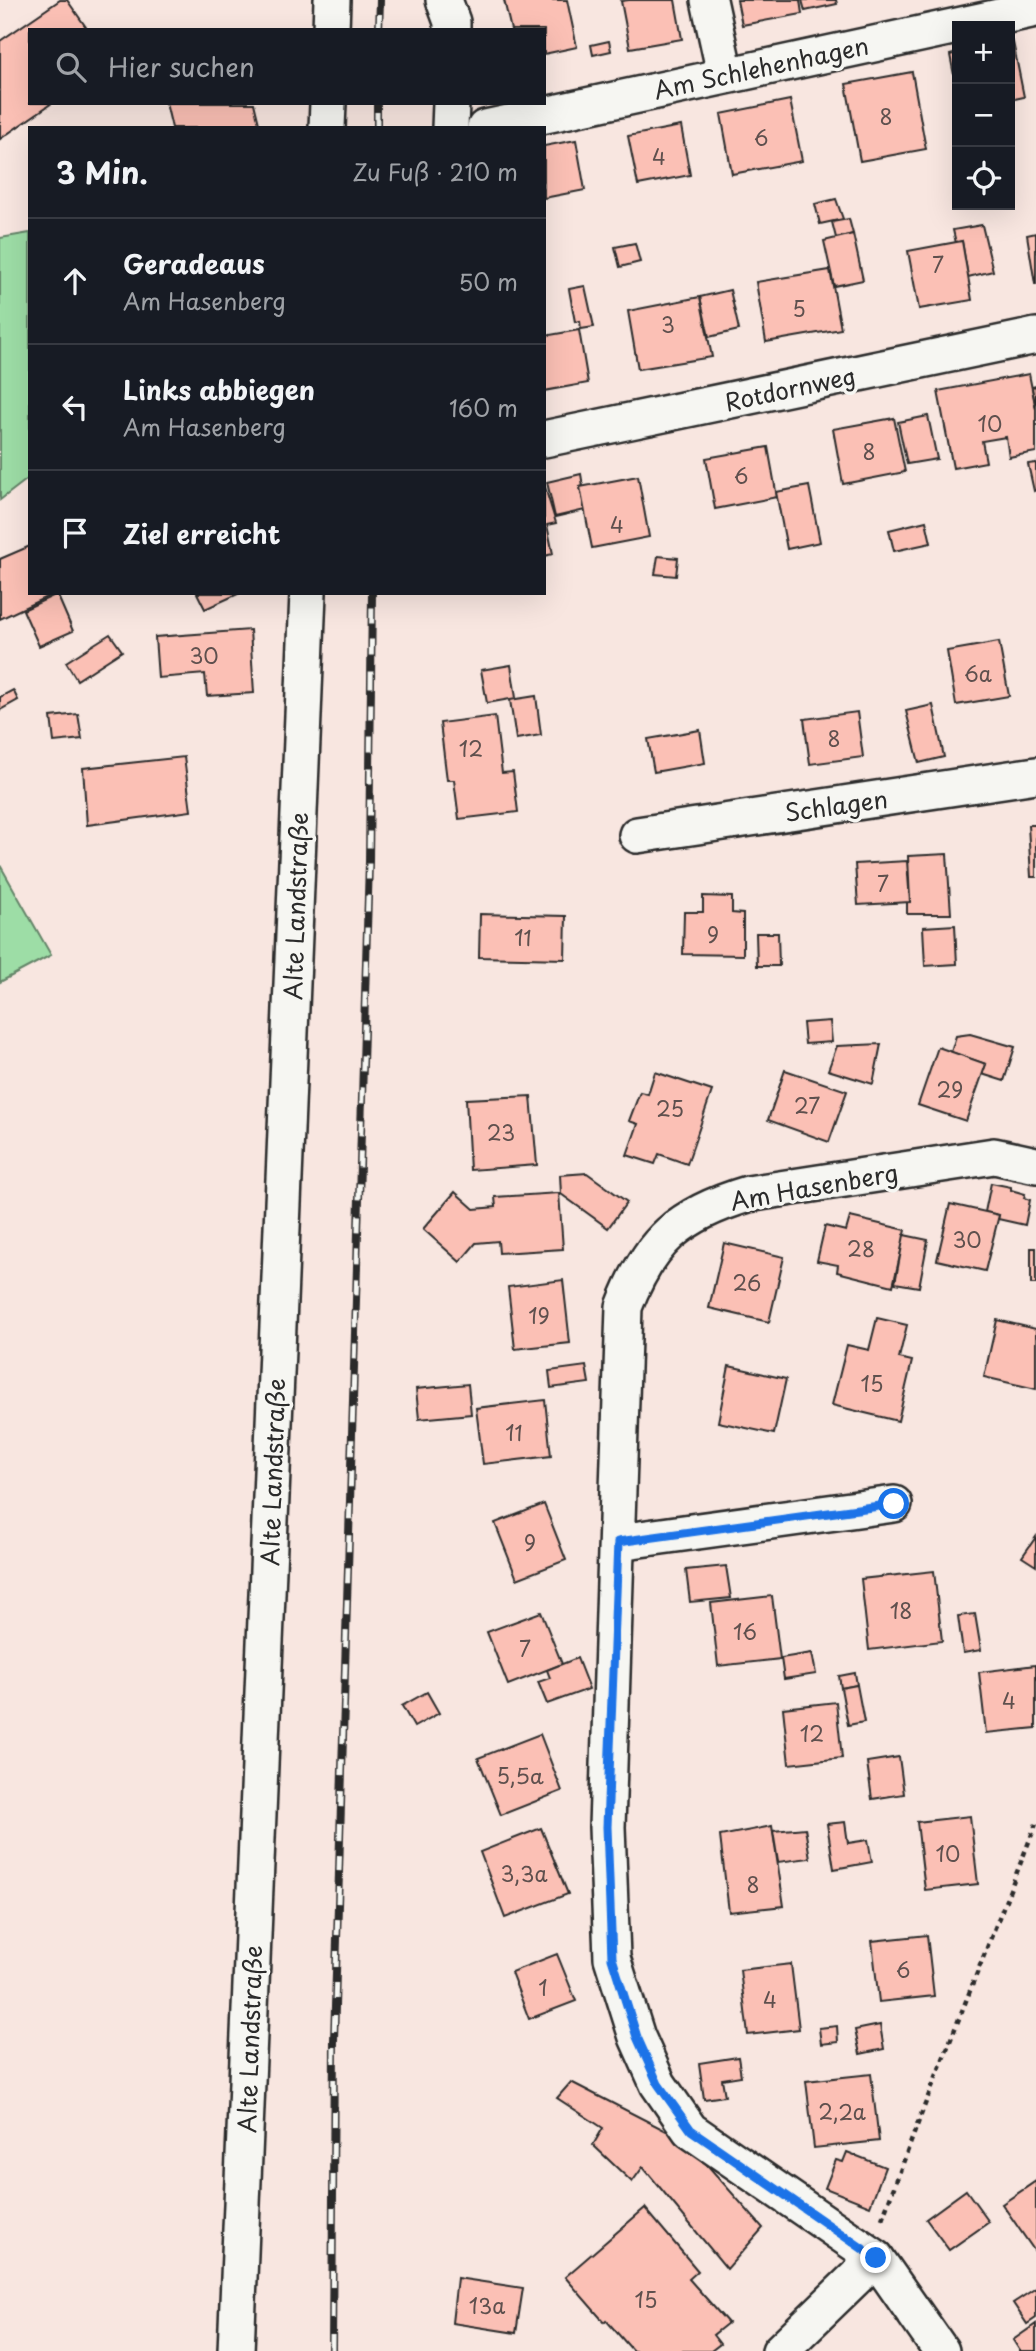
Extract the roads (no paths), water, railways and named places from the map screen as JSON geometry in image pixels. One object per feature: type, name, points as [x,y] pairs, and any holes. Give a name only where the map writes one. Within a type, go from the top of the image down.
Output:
[{"type":"street","points":[[331,28],[332,0]]},
{"type":"street","points":[[444,0],[452,28]]},
{"type":"street","points":[[709,0],[725,75]]},
{"type":"street","name":"Am Schlehenhagen","points":[[494,126],[1036,9]]},
{"type":"street","points":[[327,126],[328,105]]},
{"type":"street","points":[[450,126],[451,105]]},
{"type":"street","name":"Rotdornweg","points":[[546,439],[1036,336]]},
{"type":"street","name":"Alte Landstraße","points":[[236,2351],[308,595]]},
{"type":"street","name":"Schlagen","points":[[637,835],[1036,775]]},
{"type":"street","name":"Am Hasenberg","points":[[876,2258],[691,2130],[658,2084],[637,2037],[612,1958],[607,1827],[624,1307],[636,1276],[655,1248],[682,1223],[714,1204],[748,1194],[994,1156],[1036,1165]]},
{"type":"street","points":[[618,1542],[894,1504]]},
{"type":"street","points":[[780,2351],[876,2258],[941,2351]]},
{"type":"railway","points":[[379,28],[380,0]]},
{"type":"railway","points":[[377,105],[377,126]]},
{"type":"railway","points":[[332,2351],[334,2040],[369,862],[372,595]]}]
